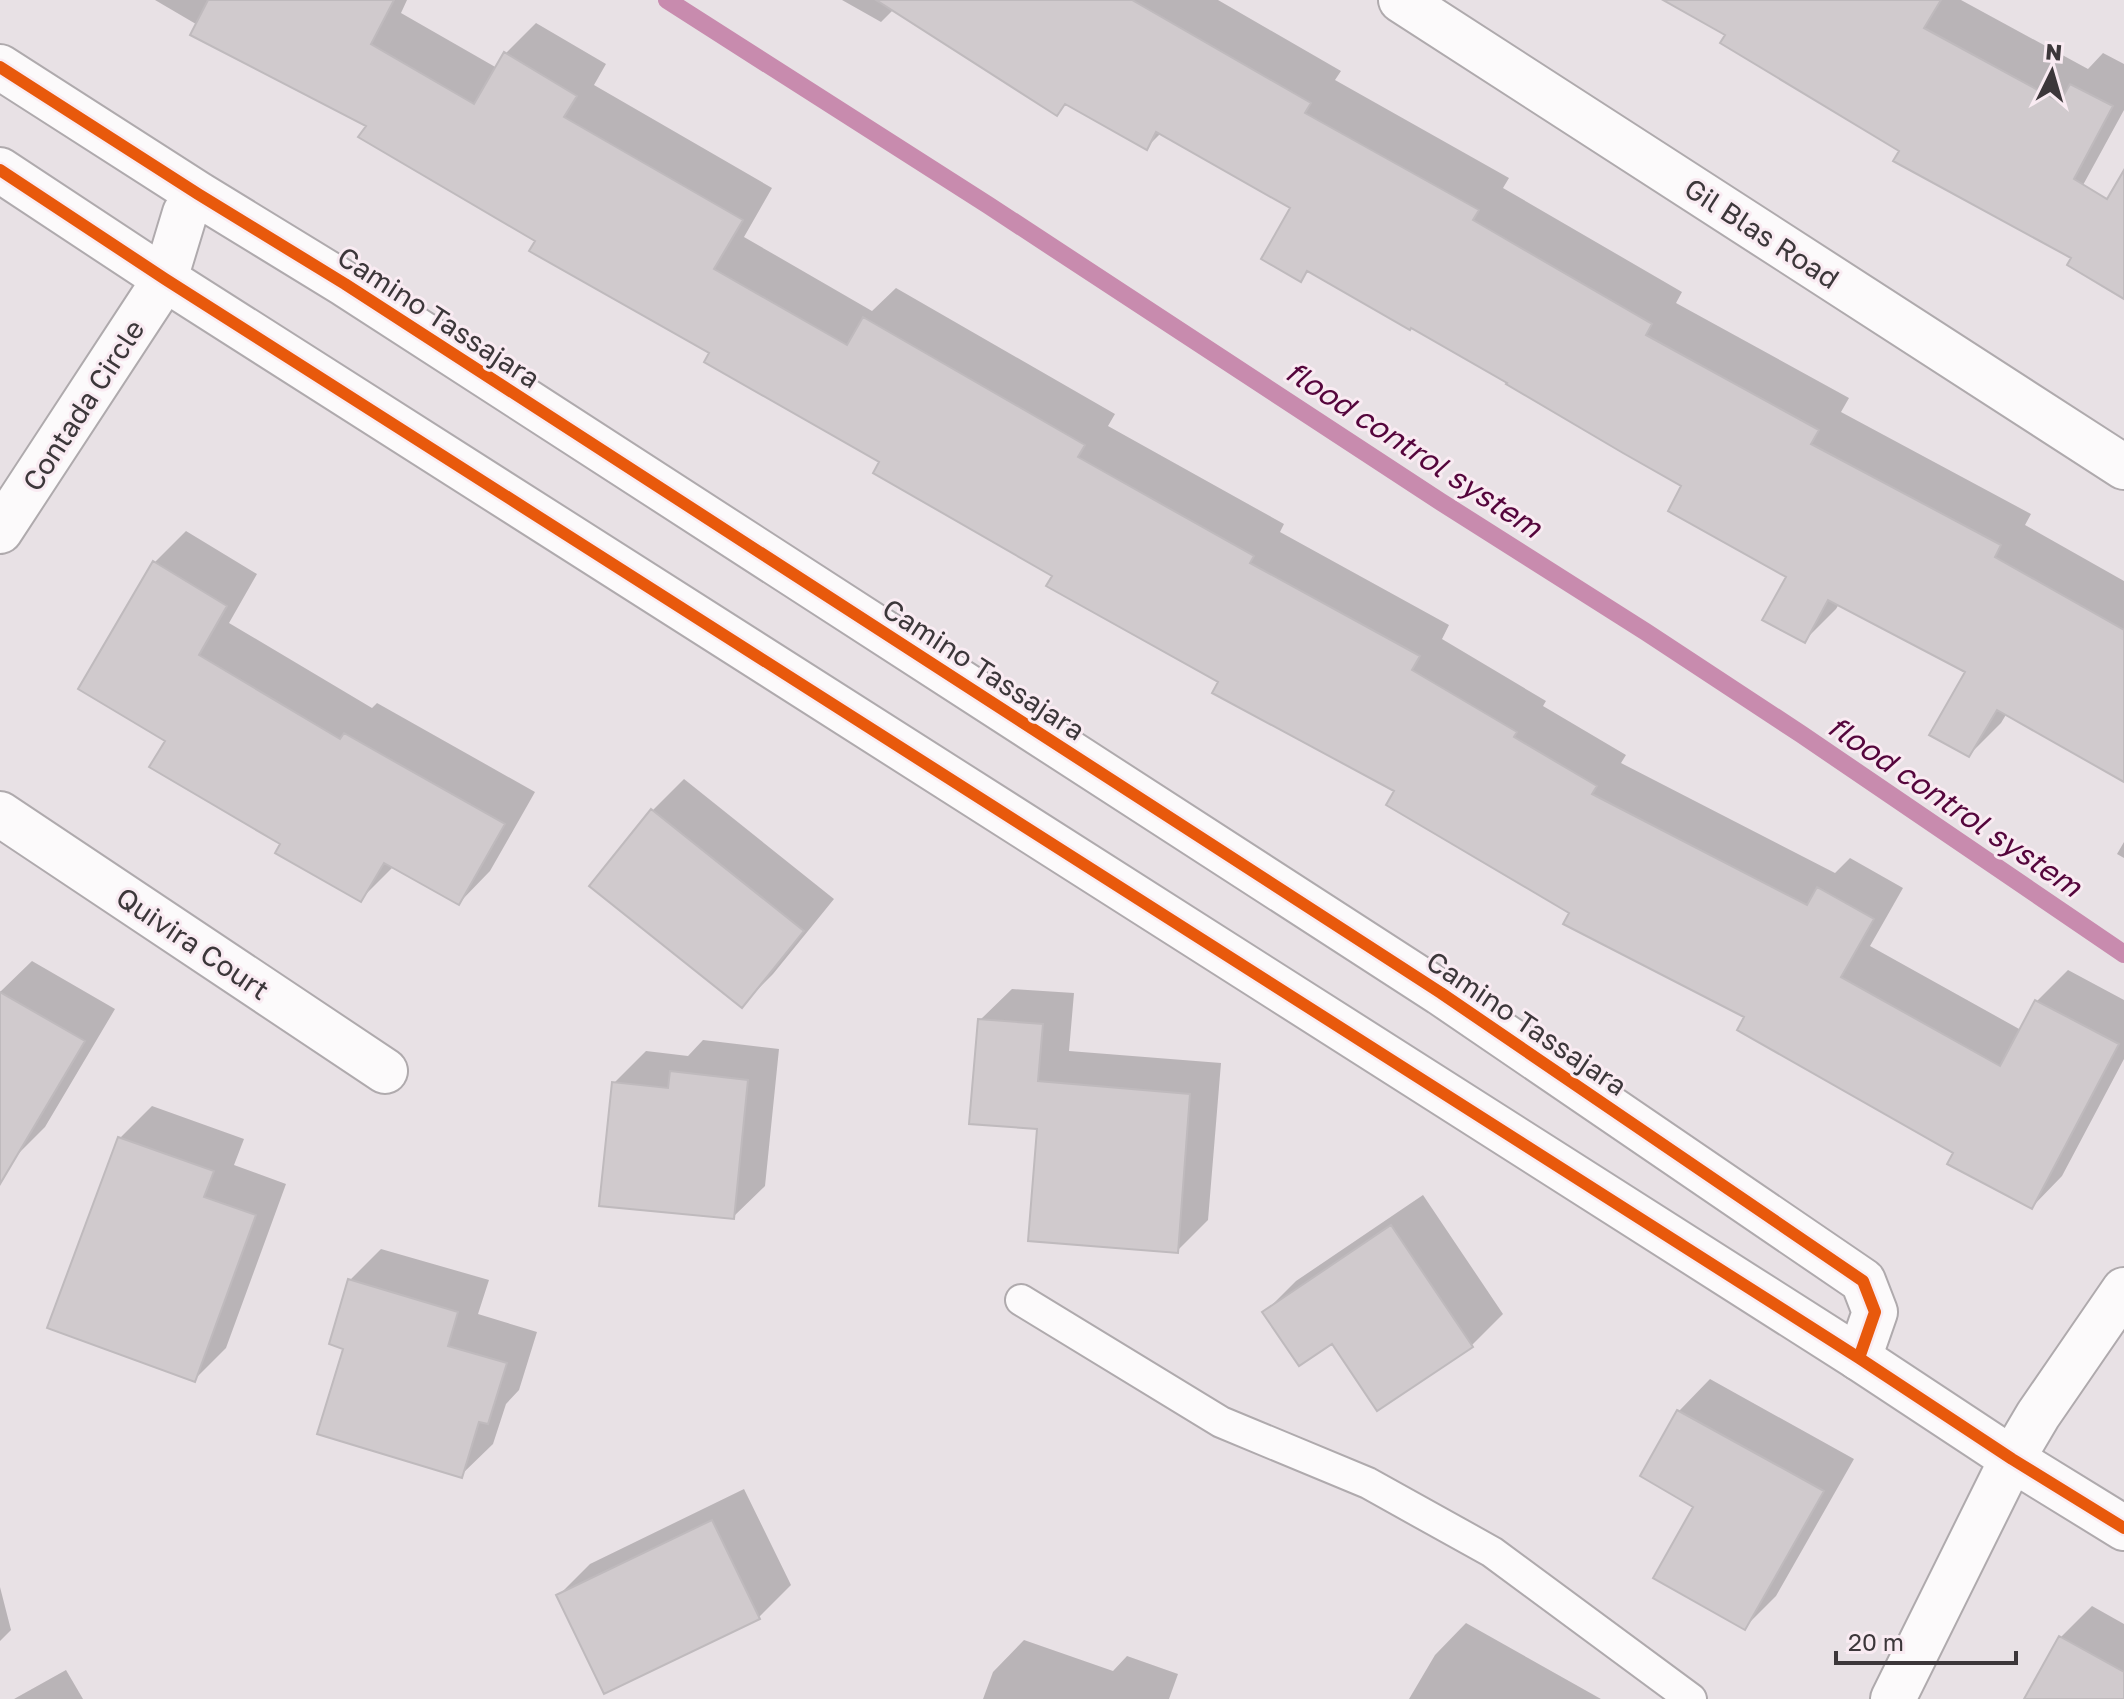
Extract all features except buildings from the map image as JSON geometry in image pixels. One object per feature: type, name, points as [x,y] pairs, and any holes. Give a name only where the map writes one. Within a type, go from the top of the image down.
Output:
[{"type":"street","name":"Gil Blas Road","points":[[1401,0],[2124,467]]},
{"type":"street","name":"Camino Tassajara","points":[[0,67],[372,301],[1441,993],[1863,1281],[1875,1312],[1859,1358]]},
{"type":"street","points":[[0,170],[165,279],[2124,1528]]},
{"type":"street","name":"Contada Circle","points":[[0,531],[165,279],[185,213],[198,194]]},
{"type":"street","name":"Quivira Court","points":[[0,814],[385,1071]]},
{"type":"street","points":[[1893,1699],[2012,1459],[2038,1415],[2124,1290]]},
{"type":"lane","points":[[1021,1300],[1221,1422],[1368,1483],[1492,1552],[1691,1699]]},
{"type":"waterway","name":"flood control system","points":[[667,0],[1646,632],[2124,954]]},
{"type":"cycle path","points":[[0,67],[345,284],[1441,993],[1863,1281],[1875,1312],[1859,1358]]},
{"type":"cycle path","points":[[0,170],[165,279],[2124,1528]]}]
